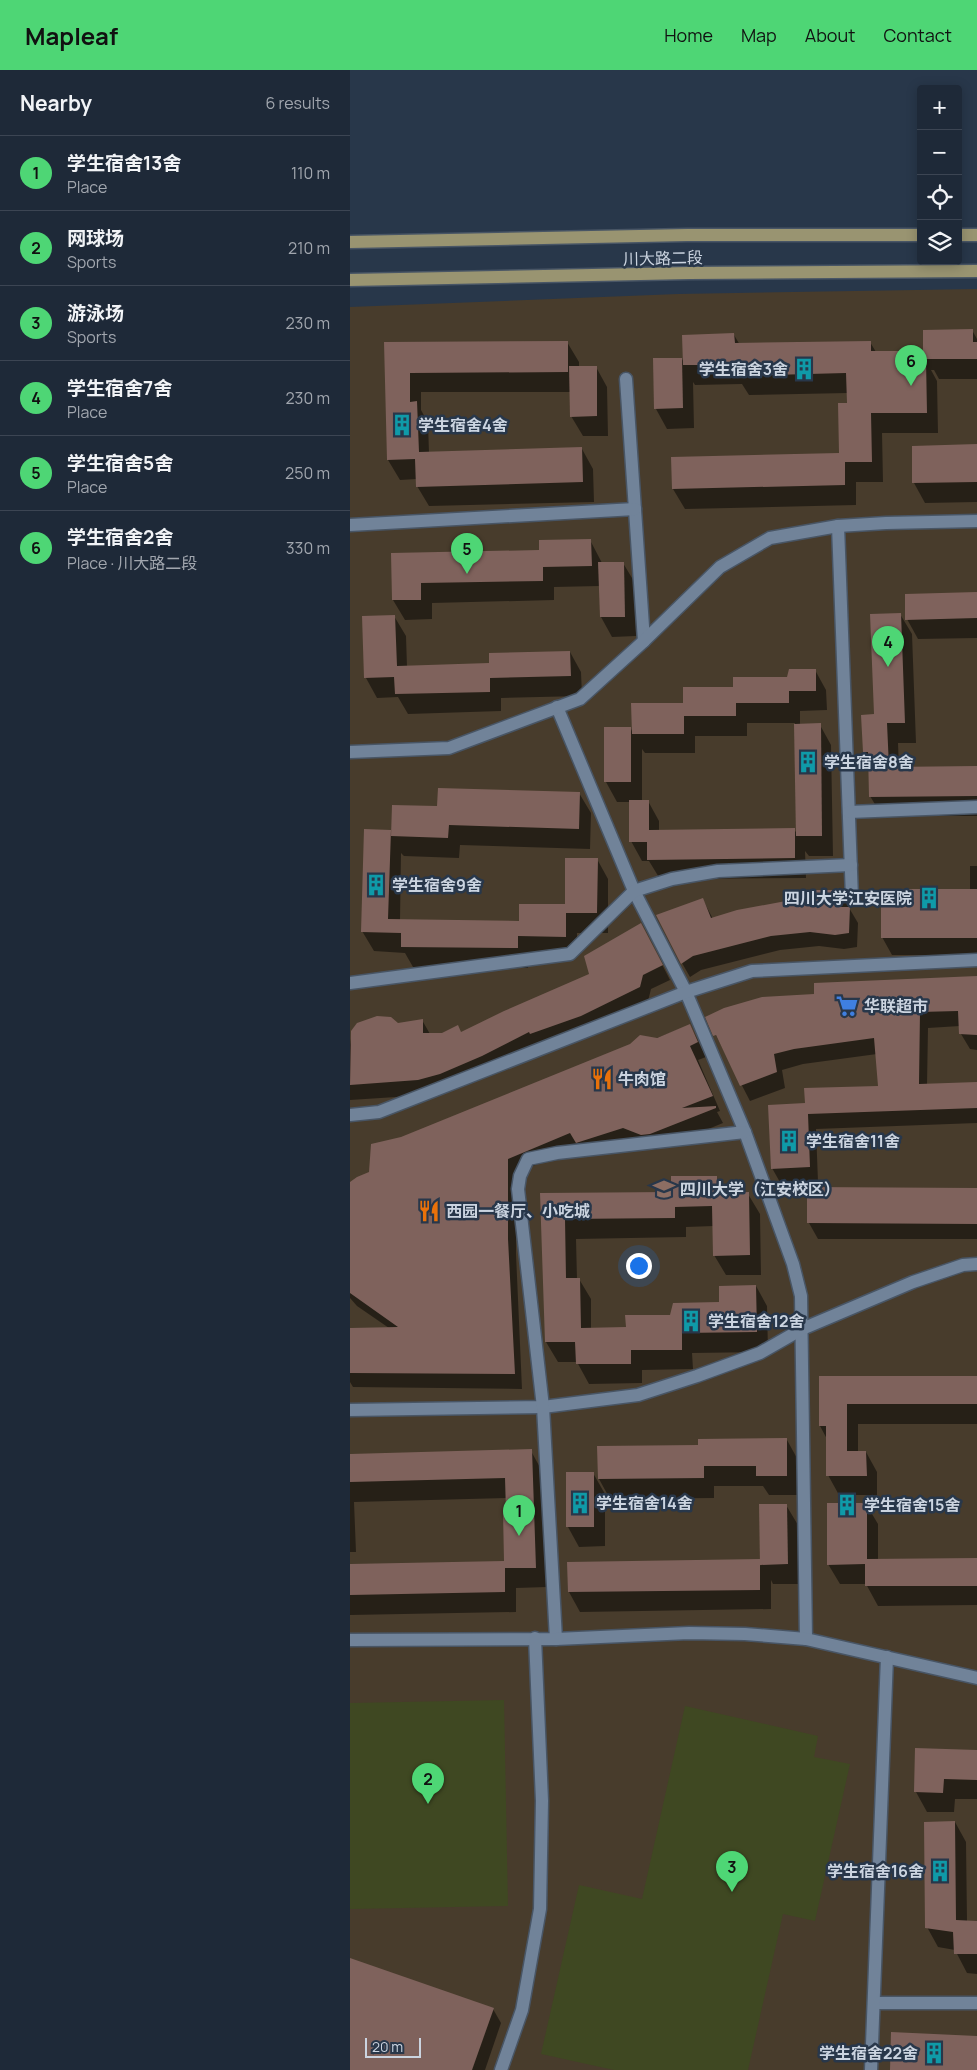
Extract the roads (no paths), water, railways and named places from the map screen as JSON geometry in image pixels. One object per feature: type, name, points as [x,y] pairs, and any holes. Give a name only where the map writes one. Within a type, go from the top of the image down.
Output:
[{"type":"main road","name":"川大路二段","points":[[350,242],[688,235],[917,235]]},
{"type":"main road","points":[[962,235],[977,235]]},
{"type":"main road","name":"川大路二段","points":[[350,280],[679,273],[977,270]]},
{"type":"street","points":[[626,379],[644,641]]},
{"type":"street","points":[[350,526],[636,510]]},
{"type":"street","points":[[350,752],[449,748],[580,699],[720,568],[770,538],[838,526],[977,521]]},
{"type":"street","points":[[838,526],[852,898]]},
{"type":"street","points":[[557,707],[634,891],[686,992],[745,1132],[793,1264],[801,1296],[806,1639]]},
{"type":"street","points":[[849,812],[977,807]]},
{"type":"street","points":[[350,983],[570,954],[634,891],[672,879],[718,871],[851,865]]},
{"type":"street","points":[[350,1115],[379,1112],[686,992],[752,970],[977,960]]},
{"type":"street","points":[[556,1638],[542,1407],[518,1189],[520,1176],[528,1159],[557,1153],[745,1132]]},
{"type":"street","points":[[350,1410],[542,1407],[638,1395],[760,1353],[802,1329],[913,1282],[963,1265],[977,1264]]},
{"type":"street","points":[[350,1640],[556,1638],[688,1632],[745,1634],[806,1639],[977,1678]]},
{"type":"street","points":[[501,2070],[522,2010],[540,1910],[542,1801],[535,1638]]},
{"type":"street","points":[[871,2070],[887,1657]]},
{"type":"street","points":[[874,2003],[977,2003]]},
{"type":"place","name":"学生宿舍3舍","points":[[804,369]]},
{"type":"place","name":"学生宿舍2舍","points":[[911,386]]},
{"type":"place","name":"学生宿舍4舍","points":[[402,425]]},
{"type":"place","name":"学生宿舍5舍","points":[[467,574]]},
{"type":"place","name":"学生宿舍7舍","points":[[888,667]]},
{"type":"place","name":"学生宿舍8舍","points":[[808,762]]},
{"type":"place","name":"学生宿舍9舍","points":[[376,885]]},
{"type":"place","name":"四川大学江安医院","points":[[929,898]]},
{"type":"place","name":"华联超市","points":[[847,1006]]},
{"type":"place","name":"牛肉馆","points":[[602,1079]]},
{"type":"place","name":"学生宿舍11舍","points":[[789,1141]]},
{"type":"place","name":"四川大学（江安校区）","points":[[664,1189]]},
{"type":"place","name":"西园一餐厅、小吃城","points":[[429,1211]]},
{"type":"place","name":"学生宿舍12舍","points":[[691,1321]]},
{"type":"place","name":"学生宿舍14舍","points":[[580,1503]]},
{"type":"place","name":"学生宿舍15舍","points":[[847,1505]]},
{"type":"place","name":"学生宿舍13舍","points":[[519,1536]]},
{"type":"place","name":"网球场","points":[[428,1804]]},
{"type":"place","name":"学生宿舍16舍","points":[[940,1871]]},
{"type":"place","name":"游泳场","points":[[732,1892]]},
{"type":"place","name":"学生宿舍22舍","points":[[934,2053]]}]
